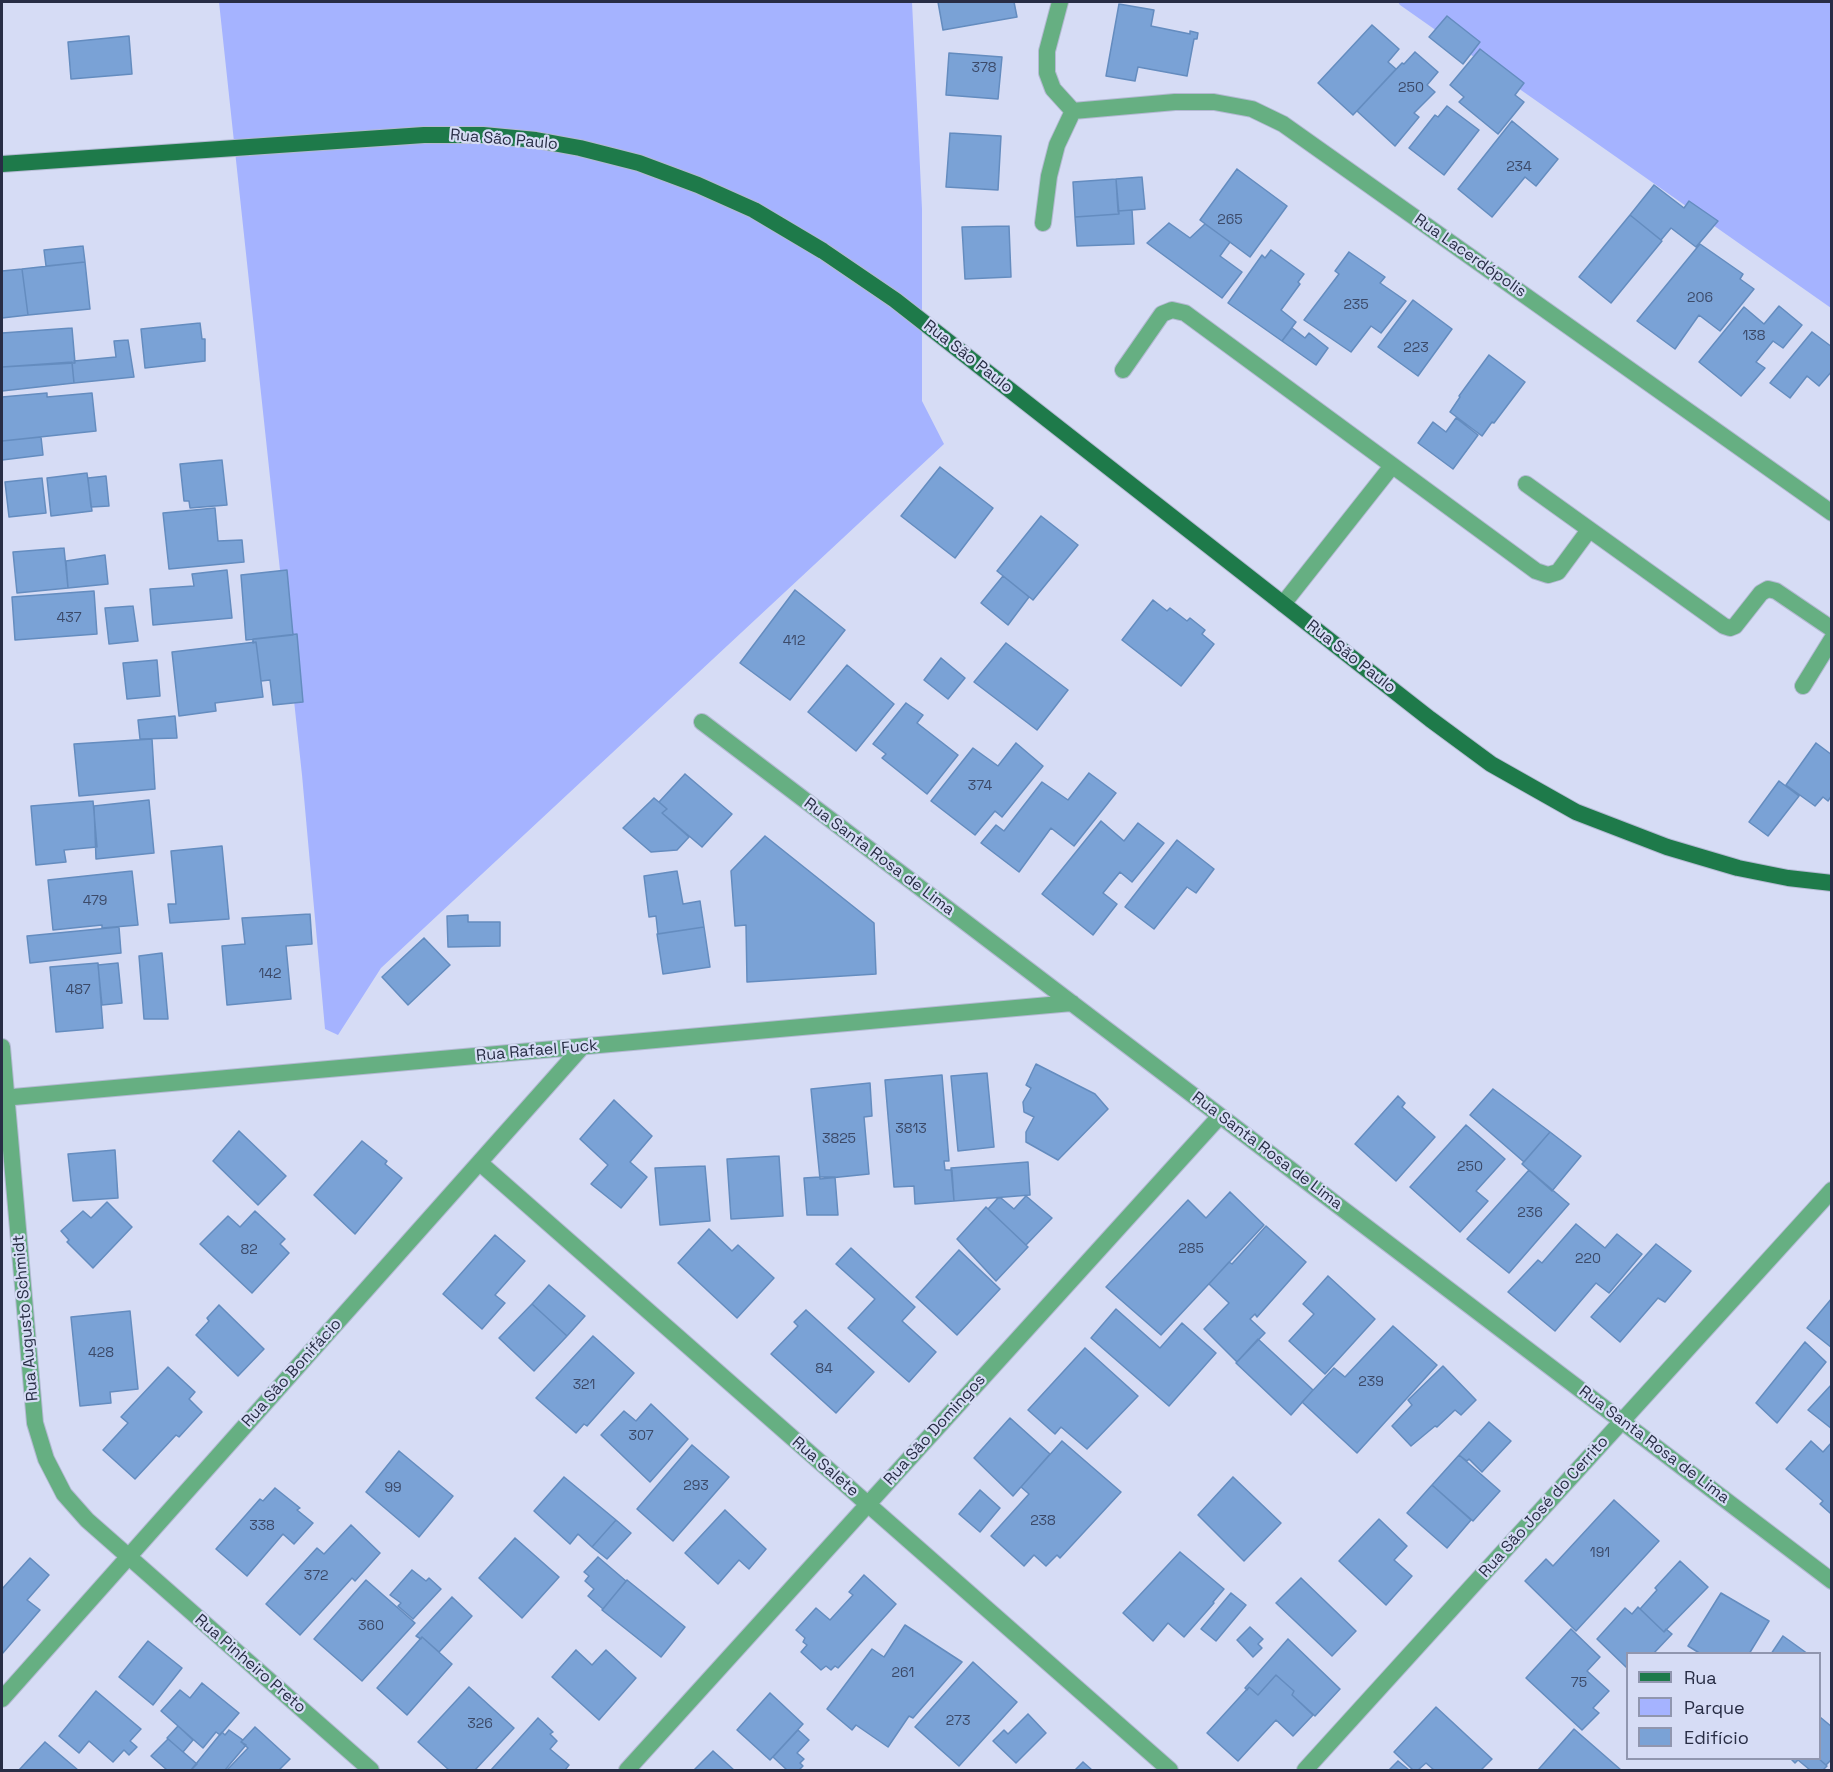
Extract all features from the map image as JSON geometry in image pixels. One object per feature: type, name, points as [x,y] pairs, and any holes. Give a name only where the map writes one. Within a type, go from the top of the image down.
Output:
[{"type":"main road","name":"Rua São Paulo","points":[[2,164],[424,135],[483,135],[536,140],[580,148],[639,163],[698,185],[754,210],[823,251],[895,300],[1430,719],[1491,764],[1576,812],[1667,847],[1738,868],[1832,884]]},
{"type":"street","points":[[1043,223],[1049,176],[1057,145],[1073,111],[1053,89],[1047,73],[1047,51],[1060,2]]},
{"type":"street","name":"Rua Lacerdópolis","points":[[1073,111],[1175,102],[1214,102],[1252,109],[1283,124],[1832,513]]},
{"type":"street","points":[[1123,370],[1162,314],[1172,310],[1185,313],[1536,571],[1548,575],[1558,572],[1589,530]]},
{"type":"street","points":[[1283,604],[1392,466]]},
{"type":"street","points":[[1526,484],[1724,626],[1730,628],[1735,626],[1761,593],[1768,589],[1776,591],[1832,629]]},
{"type":"street","points":[[1803,686],[1832,639]]},
{"type":"street","name":"Rua Santa Rosa de Lima","points":[[702,722],[1832,1581]]},
{"type":"street","name":"Rua Rafael Fuck","points":[[4,1098],[1072,1003]]},
{"type":"street","name":"Rua Augusto Schmidt","points":[[2,1047],[4,1098],[35,1423],[46,1459],[64,1494],[87,1520],[128,1557]]},
{"type":"street","name":"Rua São Bonifácio","points":[[2,1699],[582,1047]]},
{"type":"street","name":"Rua São Domingos","points":[[627,1770],[1220,1116]]},
{"type":"street","name":"Rua Salete","points":[[480,1163],[1170,1770]]},
{"type":"street","name":"Rua São José do Cerrito","points":[[1305,1770],[1832,1190]]},
{"type":"street","name":"Rua Pinheiro Preto","points":[[128,1557],[371,1770]]},
{"type":"green space","points":[[219,2],[912,2],[922,209],[922,401],[944,444],[381,968],[338,1035],[325,1029],[302,775]]},
{"type":"green space","points":[[1398,2],[1831,2],[1831,308],[1400,5]]},
{"type":"building","points":[[938,2],[1014,2],[1017,17],[943,30]]},
{"type":"building","points":[[1119,4],[1154,10],[1151,26],[1190,34],[1190,31],[1198,33],[1197,39],[1194,39],[1187,76],[1138,67],[1135,81],[1106,76]]},
{"type":"building","points":[[1447,16],[1480,42],[1463,64],[1429,37]]},
{"type":"building","points":[[1372,25],[1399,49],[1388,62],[1396,69],[1353,115],[1318,83]]},
{"type":"building","points":[[129,36],[132,74],[71,79],[68,42]]},
{"type":"building","points":[[1480,49],[1524,83],[1515,95],[1524,102],[1498,134],[1459,102],[1464,97],[1450,85]]},
{"type":"building","points":[[1415,52],[1438,72],[1427,85],[1435,92],[1414,113],[1419,117],[1395,146],[1357,111]]},
{"type":"building","points":[[949,53],[1002,57],[998,99],[946,95]]},
{"type":"building","points":[[1447,106],[1479,130],[1444,175],[1409,148],[1435,115],[1438,117]]},
{"type":"building","points":[[1512,121],[1558,159],[1536,186],[1525,177],[1492,217],[1458,189]]},
{"type":"building","points":[[950,133],[1001,136],[998,190],[946,187]]},
{"type":"building","points":[[1237,169],[1287,206],[1250,257],[1200,220]]},
{"type":"building","points":[[1142,177],[1145,209],[1118,211],[1116,179]]},
{"type":"building","points":[[1116,179],[1119,214],[1075,217],[1073,182]]},
{"type":"building","points":[[1654,185],[1684,208],[1689,201],[1718,221],[1696,247],[1671,228],[1661,240],[1630,215]]},
{"type":"building","points":[[1132,210],[1134,244],[1077,246],[1075,217],[1119,214],[1118,211]]},
{"type":"building","points":[[1630,215],[1662,241],[1611,303],[1579,277]]},
{"type":"building","points":[[1169,223],[1190,238],[1205,224],[1230,242],[1220,256],[1242,272],[1222,298],[1147,243]]},
{"type":"building","points":[[1009,226],[1011,277],[965,279],[962,227]]},
{"type":"building","points":[[1700,244],[1743,274],[1740,279],[1754,289],[1720,331],[1699,315],[1675,349],[1637,321]]},
{"type":"building","points":[[83,246],[85,262],[46,266],[44,250]]},
{"type":"building","points":[[1271,250],[1304,274],[1298,282],[1300,284],[1281,310],[1296,322],[1282,341],[1228,303],[1262,255],[1265,258]]},
{"type":"building","points":[[1349,252],[1385,277],[1380,283],[1406,301],[1381,333],[1371,326],[1351,352],[1304,320],[1339,274],[1335,271]]},
{"type":"building","points":[[85,262],[90,309],[28,315],[22,269]]},
{"type":"building","points":[[22,269],[28,315],[2,318],[2,271]]},
{"type":"building","points":[[1413,300],[1452,329],[1418,376],[1378,347]]},
{"type":"building","points":[[1779,306],[1802,325],[1783,348],[1773,341],[1756,362],[1765,368],[1741,396],[1699,362],[1744,307],[1764,324]]},
{"type":"building","points":[[200,323],[202,339],[205,339],[205,361],[145,368],[141,329]]},
{"type":"building","points":[[72,328],[75,363],[2,367],[2,333]]},
{"type":"building","points":[[1292,328],[1305,338],[1309,333],[1328,348],[1316,365],[1282,341]]},
{"type":"building","points":[[1812,332],[1832,347],[1832,371],[1819,386],[1807,376],[1790,398],[1770,383]]},
{"type":"building","points":[[128,340],[134,377],[74,383],[72,363],[75,363],[74,361],[116,357],[114,341]]},
{"type":"building","points":[[1489,355],[1525,382],[1482,436],[1450,412]]},
{"type":"building","points":[[72,362],[74,383],[2,391],[2,367]]},
{"type":"building","points":[[47,393],[47,397],[92,393],[96,431],[2,441],[2,397]]},
{"type":"building","points":[[1456,418],[1478,435],[1453,469],[1418,443],[1433,422],[1446,432]]},
{"type":"building","points":[[41,437],[43,455],[2,460],[2,441]]},
{"type":"building","points":[[222,460],[227,505],[190,508],[189,501],[184,501],[180,464]]},
{"type":"building","points":[[940,467],[993,508],[955,558],[901,516]]},
{"type":"building","points":[[87,473],[92,511],[51,516],[47,478]]},
{"type":"building","points":[[106,476],[109,506],[91,507],[88,478]]},
{"type":"building","points":[[42,478],[46,513],[9,517],[5,482]]},
{"type":"building","points":[[215,508],[218,541],[242,540],[244,562],[169,569],[163,513]]},
{"type":"building","points":[[1041,516],[1078,545],[1033,600],[997,571]]},
{"type":"building","points":[[64,548],[68,588],[17,593],[13,552]]},
{"type":"building","points":[[105,555],[108,584],[68,588],[66,561]]},
{"type":"building","points":[[227,570],[232,618],[153,625],[150,589],[194,586],[192,574]]},
{"type":"building","points":[[287,570],[293,635],[246,640],[241,575]]},
{"type":"building","points":[[1003,576],[1029,597],[1008,625],[981,603]]},
{"type":"building","points":[[795,590],[845,630],[790,700],[740,663]]},
{"type":"building","points":[[94,591],[97,634],[15,640],[12,597]]},
{"type":"building","points":[[1153,600],[1167,611],[1170,608],[1187,621],[1190,618],[1205,630],[1202,634],[1214,644],[1181,686],[1122,640]]},
{"type":"building","points":[[133,606],[138,641],[109,644],[105,608]]},
{"type":"building","points":[[297,634],[303,702],[273,705],[270,680],[261,681],[256,642],[253,643],[253,639]]},
{"type":"building","points":[[256,642],[263,697],[215,703],[216,711],[179,716],[172,652]]},
{"type":"building","points":[[1006,643],[1068,690],[1037,730],[974,682]]},
{"type":"building","points":[[941,658],[965,678],[948,699],[924,680]]},
{"type":"building","points":[[157,660],[160,696],[127,699],[123,663]]},
{"type":"building","points":[[847,665],[894,704],[856,751],[808,712]]},
{"type":"building","points":[[906,703],[923,715],[917,723],[958,755],[927,794],[882,758],[886,754],[873,744]]},
{"type":"building","points":[[175,716],[177,738],[140,739],[138,720]]},
{"type":"building","points":[[152,739],[155,789],[79,796],[74,744]]},
{"type":"building","points":[[1016,743],[1043,766],[1002,817],[995,811],[975,835],[931,801],[973,748],[998,766]]},
{"type":"building","points":[[1816,743],[1832,755],[1832,795],[1828,801],[1823,797],[1815,806],[1786,785]]},
{"type":"building","points":[[1089,773],[1116,793],[1074,846],[1051,828],[1019,872],[981,843],[996,825],[1004,831],[1042,782],[1068,800]]},
{"type":"building","points":[[685,774],[732,814],[702,847],[662,813],[667,809],[659,802]]},
{"type":"building","points":[[1779,781],[1799,796],[1768,836],[1749,822]]},
{"type":"building","points":[[654,798],[667,809],[662,813],[689,837],[677,850],[651,852],[623,828]]},
{"type":"building","points":[[149,800],[154,853],[96,859],[94,806]]},
{"type":"building","points":[[93,801],[97,847],[64,850],[66,862],[36,865],[31,806]]},
{"type":"building","points":[[1101,821],[1124,841],[1138,823],[1164,843],[1132,882],[1120,872],[1103,893],[1117,904],[1093,935],[1042,894]]},
{"type":"building","points":[[765,836],[874,923],[876,974],[747,982],[746,925],[735,926],[731,871]]},
{"type":"building","points":[[1177,840],[1214,869],[1196,893],[1187,887],[1154,929],[1125,907]]},
{"type":"building","points":[[222,846],[229,919],[170,923],[168,904],[176,904],[171,851]]},
{"type":"building","points":[[132,871],[138,925],[102,928],[102,925],[53,930],[48,880]]},
{"type":"building","points":[[677,871],[683,904],[700,901],[704,927],[658,934],[656,916],[649,917],[644,876]]},
{"type":"building","points":[[310,914],[312,944],[286,946],[291,999],[227,1005],[222,946],[245,944],[242,918]]},
{"type":"building","points":[[468,915],[468,922],[500,922],[500,946],[448,947],[447,916]]},
{"type":"building","points":[[119,927],[121,953],[30,963],[27,936]]},
{"type":"building","points":[[704,927],[710,967],[663,974],[657,934]]},
{"type":"building","points":[[424,938],[450,965],[408,1005],[382,977]]},
{"type":"building","points":[[162,953],[168,1019],[144,1019],[139,956]]},
{"type":"building","points":[[98,963],[103,1028],[56,1032],[50,967]]},
{"type":"building","points":[[118,963],[122,1003],[102,1005],[98,965]]},
{"type":"building","points":[[1036,1064],[1095,1094],[1108,1109],[1058,1160],[1026,1142],[1026,1132],[1034,1117],[1024,1112],[1023,1102],[1031,1088],[1026,1085]]},
{"type":"building","points":[[987,1073],[994,1147],[958,1151],[951,1076]]},
{"type":"building","points":[[942,1075],[949,1161],[944,1161],[945,1170],[952,1170],[954,1201],[915,1204],[914,1186],[894,1187],[885,1080]]},
{"type":"building","points":[[870,1083],[872,1116],[864,1117],[869,1174],[820,1179],[811,1089]]},
{"type":"building","points":[[1493,1089],[1550,1132],[1524,1162],[1470,1115]]},
{"type":"building","points":[[1398,1096],[1405,1103],[1402,1107],[1435,1137],[1396,1181],[1355,1144]]},
{"type":"building","points":[[614,1100],[652,1136],[630,1162],[647,1177],[621,1208],[591,1184],[608,1165],[580,1139]]},
{"type":"building","points":[[1466,1125],[1505,1159],[1476,1191],[1488,1201],[1460,1232],[1410,1187]]},
{"type":"building","points":[[239,1131],[286,1176],[258,1205],[213,1161]]},
{"type":"building","points":[[1550,1132],[1581,1156],[1552,1191],[1522,1164]]},
{"type":"building","points":[[362,1141],[387,1161],[385,1164],[402,1178],[355,1234],[314,1195]]},
{"type":"building","points":[[115,1150],[118,1198],[73,1201],[68,1154]]},
{"type":"building","points":[[779,1156],[783,1216],[731,1219],[727,1159]]},
{"type":"building","points":[[1028,1162],[1030,1195],[954,1201],[951,1168]]},
{"type":"building","points":[[705,1166],[710,1221],[660,1225],[655,1168]]},
{"type":"building","points":[[1529,1170],[1569,1204],[1509,1273],[1467,1239]]},
{"type":"building","points":[[835,1177],[838,1215],[807,1215],[804,1178]]},
{"type":"building","points":[[1230,1192],[1264,1225],[1161,1335],[1106,1287],[1188,1200],[1206,1218]]},
{"type":"building","points":[[1026,1196],[1052,1218],[1026,1245],[988,1209],[998,1198],[1001,1198],[1014,1209]]},
{"type":"building","points":[[107,1202],[132,1227],[93,1268],[67,1242],[69,1240],[61,1231],[83,1211],[91,1218]]},
{"type":"building","points":[[986,1207],[1028,1247],[996,1281],[957,1239]]},
{"type":"building","points":[[255,1211],[285,1239],[280,1244],[289,1253],[252,1293],[200,1244],[228,1216],[240,1227]]},
{"type":"building","points":[[1576,1224],[1605,1248],[1617,1234],[1642,1254],[1609,1293],[1596,1283],[1555,1331],[1508,1292],[1538,1260],[1542,1263]]},
{"type":"building","points":[[1266,1226],[1306,1262],[1257,1317],[1255,1314],[1250,1319],[1265,1333],[1237,1362],[1204,1329],[1229,1303],[1209,1284],[1229,1262],[1232,1264]]},
{"type":"building","points":[[709,1229],[732,1251],[738,1245],[774,1278],[737,1318],[678,1263]]},
{"type":"building","points":[[495,1235],[525,1261],[495,1295],[505,1303],[482,1329],[443,1294]]},
{"type":"building","points":[[1656,1244],[1691,1271],[1665,1302],[1658,1298],[1620,1342],[1591,1317]]},
{"type":"building","points":[[851,1248],[915,1307],[902,1321],[936,1352],[909,1382],[848,1328],[875,1299],[836,1264]]},
{"type":"building","points":[[959,1250],[1000,1289],[957,1335],[916,1297]]},
{"type":"building","points":[[1328,1276],[1375,1319],[1325,1374],[1289,1341],[1314,1314],[1303,1304]]},
{"type":"building","points":[[549,1285],[585,1316],[567,1336],[532,1304]]},
{"type":"building","points":[[1832,1298],[1832,1348],[1807,1328]]},
{"type":"building","points":[[532,1304],[567,1336],[534,1371],[499,1338]]},
{"type":"building","points":[[219,1305],[264,1349],[238,1376],[196,1335]]},
{"type":"building","points":[[1116,1309],[1160,1348],[1182,1323],[1216,1353],[1169,1406],[1091,1338]]},
{"type":"building","points":[[806,1310],[874,1372],[836,1413],[771,1354],[798,1326],[794,1322]]},
{"type":"building","points":[[130,1311],[138,1389],[110,1392],[111,1403],[80,1406],[71,1317]]},
{"type":"building","points":[[1393,1326],[1437,1365],[1357,1453],[1302,1402],[1334,1368],[1345,1377]]},
{"type":"building","points":[[593,1336],[634,1373],[587,1426],[584,1424],[576,1433],[536,1398]]},
{"type":"building","points":[[1258,1339],[1313,1390],[1291,1415],[1236,1363]]},
{"type":"building","points":[[1805,1342],[1826,1362],[1777,1423],[1756,1403]]},
{"type":"building","points":[[1085,1348],[1138,1396],[1087,1449],[1061,1427],[1055,1434],[1028,1410]]},
{"type":"building","points":[[1443,1366],[1476,1400],[1461,1415],[1455,1410],[1411,1446],[1392,1426],[1412,1405],[1408,1400]]},
{"type":"building","points":[[168,1367],[195,1392],[189,1399],[202,1412],[179,1437],[176,1435],[135,1479],[103,1450],[128,1423],[121,1417]]},
{"type":"building","points":[[1832,1384],[1832,1429],[1808,1410]]},
{"type":"building","points":[[651,1404],[688,1439],[650,1482],[601,1435],[624,1411],[636,1421]]},
{"type":"building","points":[[1010,1418],[1050,1454],[1013,1496],[974,1458]]},
{"type":"building","points":[[1489,1422],[1511,1441],[1482,1472],[1469,1459],[1467,1461],[1459,1455]]},
{"type":"building","points":[[1062,1441],[1121,1492],[1060,1558],[1057,1555],[1046,1566],[1034,1555],[1024,1566],[991,1536],[1029,1494],[1021,1487]]},
{"type":"building","points":[[1811,1441],[1823,1452],[1832,1442],[1832,1511],[1830,1513],[1820,1504],[1823,1501],[1786,1469]]},
{"type":"building","points":[[692,1445],[729,1477],[673,1541],[637,1509]]},
{"type":"building","points":[[399,1451],[453,1496],[419,1537],[366,1492]]},
{"type":"building","points":[[1459,1455],[1500,1491],[1473,1521],[1432,1485]]},
{"type":"building","points":[[564,1477],[616,1520],[592,1547],[578,1534],[570,1544],[534,1511]]},
{"type":"building","points":[[1233,1477],[1281,1523],[1244,1561],[1198,1515]]},
{"type":"building","points":[[1432,1485],[1471,1520],[1447,1548],[1407,1513]]},
{"type":"building","points":[[275,1488],[300,1508],[297,1510],[313,1523],[294,1544],[283,1534],[247,1576],[216,1549],[260,1499],[263,1501]]},
{"type":"building","points":[[980,1490],[1000,1508],[980,1532],[959,1514]]},
{"type":"building","points":[[1614,1500],[1659,1541],[1576,1631],[1525,1581],[1546,1559],[1553,1566]]},
{"type":"building","points":[[725,1510],[766,1549],[749,1569],[739,1560],[718,1584],[685,1553]]},
{"type":"building","points":[[1379,1519],[1407,1546],[1394,1560],[1412,1576],[1386,1605],[1339,1561]]},
{"type":"building","points":[[616,1520],[631,1533],[607,1559],[592,1547]]},
{"type":"building","points":[[351,1525],[380,1553],[355,1581],[352,1578],[300,1635],[266,1604],[317,1548],[324,1554]]},
{"type":"building","points":[[515,1538],[559,1577],[522,1618],[479,1578]]},
{"type":"building","points":[[1180,1552],[1224,1589],[1184,1637],[1168,1623],[1153,1641],[1123,1613]]},
{"type":"building","points":[[598,1557],[626,1581],[603,1609],[588,1596],[594,1589],[585,1581],[589,1576],[584,1572]]},
{"type":"building","points":[[30,1558],[49,1575],[27,1600],[40,1610],[2,1654],[2,1589]]},
{"type":"building","points":[[1680,1561],[1708,1587],[1664,1632],[1640,1609],[1657,1590],[1655,1588]]},
{"type":"building","points":[[412,1570],[426,1581],[429,1578],[441,1589],[413,1619],[398,1606],[401,1603],[390,1595]]},
{"type":"building","points":[[864,1575],[896,1604],[838,1668],[835,1666],[831,1670],[826,1666],[821,1670],[801,1652],[807,1645],[803,1642],[805,1638],[796,1630],[816,1608],[830,1620],[853,1595],[849,1592]]},
{"type":"building","points":[[1301,1578],[1356,1631],[1332,1656],[1276,1603]]},
{"type":"building","points":[[366,1580],[415,1623],[362,1681],[314,1639]]},
{"type":"building","points":[[627,1580],[685,1627],[661,1657],[602,1610]]},
{"type":"building","points":[[1231,1593],[1246,1605],[1216,1641],[1201,1629]]},
{"type":"building","points":[[1721,1593],[1769,1621],[1750,1652],[1698,1652],[1688,1646]]},
{"type":"building","points":[[452,1597],[472,1616],[439,1652],[422,1637],[421,1639],[416,1636]]},
{"type":"building","points":[[1638,1607],[1664,1632],[1666,1629],[1672,1634],[1655,1652],[1626,1652],[1626,1667],[1597,1639],[1625,1608],[1632,1614]]},
{"type":"building","points":[[905,1625],[962,1662],[913,1718],[909,1716],[888,1747],[856,1725],[852,1730],[827,1709],[872,1649],[884,1657]]},
{"type":"building","points":[[1250,1627],[1263,1639],[1258,1644],[1262,1648],[1253,1657],[1237,1640]]},
{"type":"building","points":[[1571,1629],[1600,1657],[1587,1671],[1609,1691],[1593,1708],[1599,1713],[1582,1730],[1526,1678]]},
{"type":"building","points":[[1783,1636],[1805,1652],[1772,1652]]},
{"type":"building","points":[[422,1637],[452,1664],[407,1715],[377,1688]]},
{"type":"building","points":[[1288,1639],[1340,1689],[1315,1716],[1292,1695],[1294,1691],[1276,1675],[1258,1695],[1249,1687],[1247,1690],[1245,1688]]},
{"type":"building","points":[[148,1641],[182,1668],[153,1705],[119,1677]]},
{"type":"building","points":[[576,1650],[592,1665],[606,1650],[636,1678],[599,1720],[552,1677]]},
{"type":"building","points":[[973,1662],[1017,1702],[959,1766],[915,1727]]},
{"type":"building","points":[[1276,1675],[1294,1691],[1292,1695],[1313,1715],[1293,1736],[1276,1720],[1238,1761],[1207,1733],[1249,1687],[1258,1695]]},
{"type":"building","points":[[202,1683],[239,1713],[220,1735],[216,1732],[203,1748],[161,1711],[180,1690],[190,1698]]},
{"type":"building","points":[[469,1687],[514,1728],[475,1770],[449,1770],[418,1742]]},
{"type":"building","points":[[96,1691],[141,1729],[130,1741],[137,1747],[129,1755],[124,1750],[113,1762],[89,1741],[79,1753],[59,1736]]},
{"type":"building","points":[[770,1693],[803,1724],[770,1760],[737,1730]]},
{"type":"building","points":[[1436,1707],[1492,1759],[1481,1770],[1434,1770],[1426,1763],[1418,1770],[1413,1770],[1394,1752]]},
{"type":"building","points":[[1028,1714],[1046,1733],[1016,1763],[993,1741],[1004,1730],[1008,1734]]},
{"type":"building","points":[[538,1718],[553,1732],[550,1734],[557,1741],[550,1749],[569,1765],[565,1770],[491,1770]]},
{"type":"building","points":[[1821,1718],[1832,1727],[1832,1759],[1826,1765],[1820,1760]]},
{"type":"building","points":[[178,1726],[193,1740],[183,1752],[167,1738]]},
{"type":"building","points":[[255,1727],[290,1759],[279,1770],[227,1770],[248,1748],[241,1742]]},
{"type":"building","points":[[1574,1729],[1621,1770],[1538,1770]]},
{"type":"building","points":[[229,1730],[246,1745],[225,1770],[191,1770],[222,1732],[225,1735]]},
{"type":"building","points":[[798,1730],[809,1740],[797,1753],[804,1759],[800,1763],[803,1766],[799,1770],[787,1770],[773,1757]]},
{"type":"building","points":[[168,1739],[197,1764],[191,1770],[167,1770],[151,1756]]},
{"type":"building","points":[[45,1742],[78,1770],[19,1770]]},
{"type":"building","points":[[713,1751],[734,1770],[694,1770]]},
{"type":"building","points":[[1798,1760],[1820,1760],[1827,1766],[1823,1770],[1810,1770]]},
{"type":"building","points":[[1398,1761],[1409,1770],[1389,1770]]},
{"type":"building","points":[[1083,1762],[1092,1770],[1075,1770]]}]
